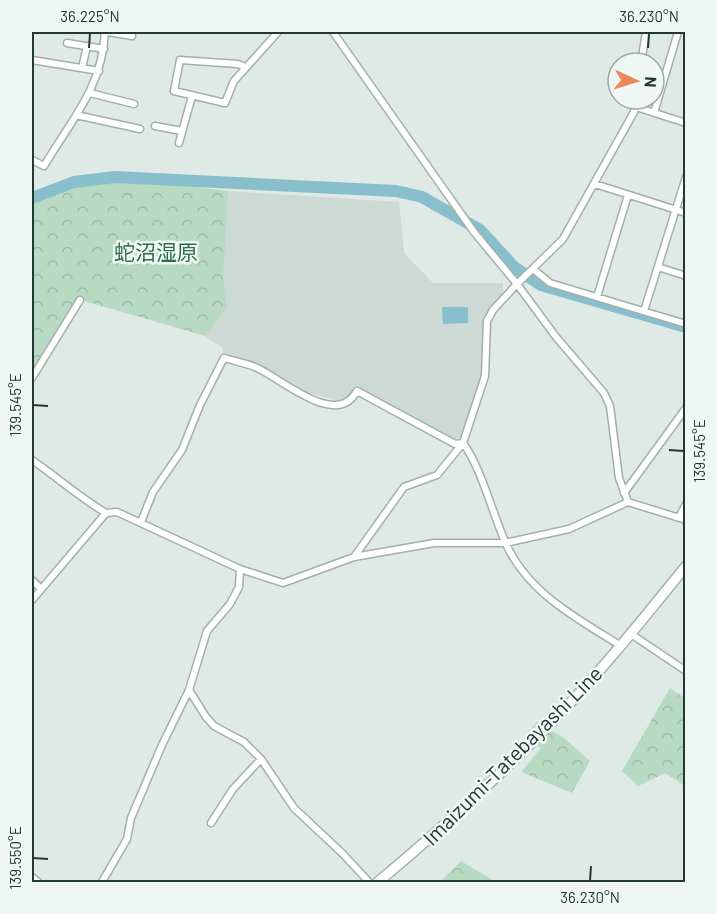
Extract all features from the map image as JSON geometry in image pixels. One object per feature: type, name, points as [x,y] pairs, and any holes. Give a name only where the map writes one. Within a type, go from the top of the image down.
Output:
[{"type":"main road","name":"Imaizumi-Tatebayashi Line","points":[[378,882],[447,823],[552,722],[621,646],[685,569]]},
{"type":"street","points":[[32,160],[44,166],[90,93],[99,71],[106,32],[132,36]]},
{"type":"street","points":[[245,68],[238,64],[180,60],[174,92],[225,103],[234,81],[278,32]]},
{"type":"street","points":[[333,32],[474,232],[517,284],[556,337],[604,393],[610,406],[624,493],[628,502]]},
{"type":"street","points":[[643,51],[646,32]]},
{"type":"street","points":[[654,113],[678,32]]},
{"type":"street","points":[[67,43],[104,49]]},
{"type":"street","points":[[82,68],[87,46]]},
{"type":"street","points":[[32,60],[99,71]]},
{"type":"street","points":[[90,93],[134,104]]},
{"type":"street","points":[[179,143],[192,96]]},
{"type":"street","points":[[354,557],[404,487],[437,475],[463,443],[485,376],[487,321],[493,310],[517,284],[563,239],[634,111]]},
{"type":"street","points":[[648,111],[686,123]]},
{"type":"street","points":[[76,116],[140,129]]},
{"type":"street","points":[[155,126],[182,131]]},
{"type":"street","points":[[644,311],[686,177]]},
{"type":"street","points":[[595,184],[686,213]]},
{"type":"street","points":[[597,297],[628,195]]},
{"type":"street","points":[[658,267],[686,276]]},
{"type":"street","points":[[533,269],[550,283],[686,324]]},
{"type":"street","points":[[32,378],[80,300]]},
{"type":"street","points":[[141,522],[153,492],[182,450],[200,405],[224,358],[257,368],[294,392],[328,404],[339,405],[348,402],[357,391],[455,444],[463,443]]},
{"type":"street","points":[[624,493],[686,408]]},
{"type":"street","points":[[463,443],[506,543],[530,581],[564,610],[621,646]]},
{"type":"street","points":[[32,460],[61,479],[76,494],[106,513],[117,512],[240,569],[283,583],[354,557],[434,543],[506,543],[569,529],[628,502],[682,519],[686,504]]},
{"type":"street","points":[[32,600],[106,513]]},
{"type":"street","points":[[102,882],[127,839],[131,818],[189,690],[207,631],[230,604],[239,587],[240,569]]},
{"type":"street","points":[[32,580],[40,588]]},
{"type":"street","points":[[631,634],[686,671]]},
{"type":"street","points":[[189,690],[199,709],[214,726],[244,742],[261,759],[294,808],[369,882]]},
{"type":"street","points":[[210,823],[233,789],[261,759]]},
{"type":"street","points":[[32,877],[38,882]]},
{"type":"shaded area","points":[[228,191],[399,202],[404,253],[433,283],[503,283],[503,295],[484,320],[481,378],[461,438],[454,439],[356,386],[350,396],[339,401],[302,391],[259,364],[223,354],[223,348],[205,336],[227,308],[223,277],[223,199]]},
{"type":"green space","name":"蛇沼湿原","points":[[115,177],[228,191],[223,277],[227,308],[205,336],[81,300],[32,378],[32,198]]},
{"type":"green space","points":[[670,688],[685,698],[685,786],[665,773],[638,786],[622,771]]},
{"type":"green space","points":[[537,722],[564,738],[590,761],[572,793],[521,772],[541,748],[524,737]]},
{"type":"green space","points":[[461,861],[496,882],[440,882]]},
{"type":"water","points":[[442,307],[468,307],[468,323],[443,324]]},
{"type":"waterway","points":[[32,198],[74,182],[115,177],[396,191],[422,197],[480,230],[514,267],[541,285],[686,327]]}]
